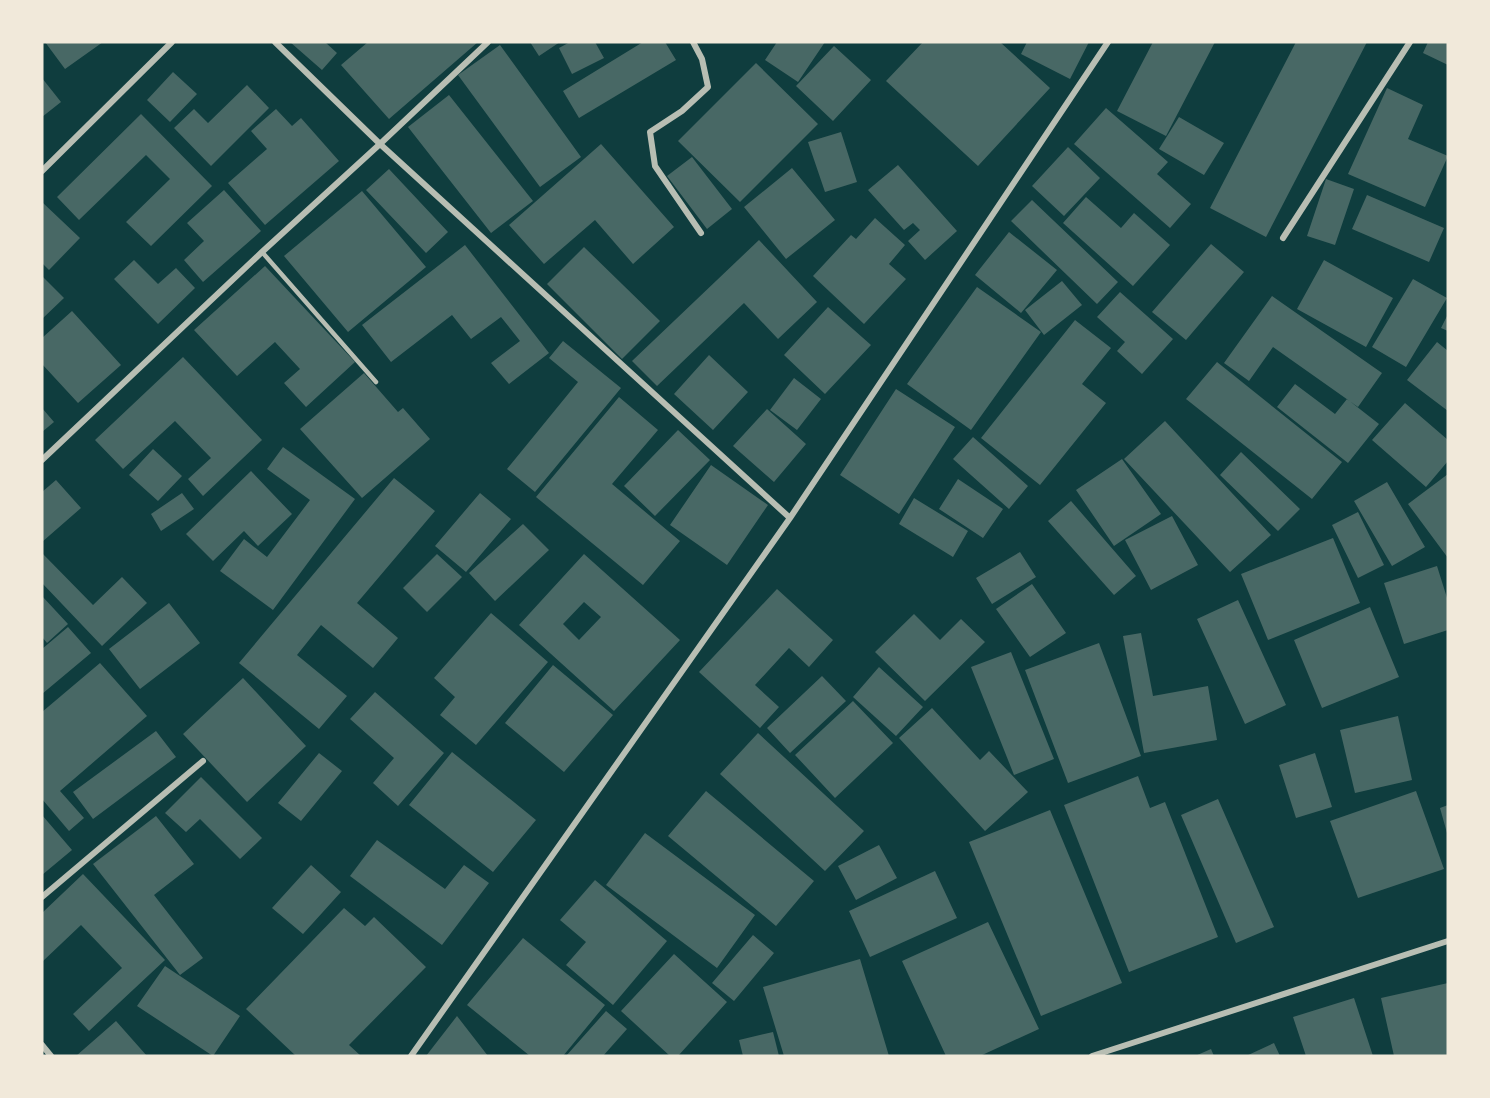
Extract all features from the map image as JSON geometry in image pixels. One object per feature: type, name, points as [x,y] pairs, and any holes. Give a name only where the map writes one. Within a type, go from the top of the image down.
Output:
[{"type":"street","points":[[42,171],[172,42]]},
{"type":"street","points":[[275,42],[380,144],[790,518]]},
{"type":"street","points":[[42,459],[488,42]]},
{"type":"street","points":[[693,42],[702,59],[708,87],[682,111],[650,132],[655,166],[701,233]]},
{"type":"street","points":[[411,1056],[790,518],[1108,42]]},
{"type":"street","points":[[1283,238],[1410,42]]},
{"type":"street","points":[[42,897],[203,760]]},
{"type":"street","points":[[1092,1056],[1448,941]]},
{"type":"street","points":[[42,1045],[51,1056]]},
{"type":"lane","points":[[262,252],[376,382]]},
{"type":"building","points":[[45,42],[103,42],[65,69]]},
{"type":"building","points":[[290,42],[325,42],[337,53],[322,70]]},
{"type":"building","points":[[368,42],[478,42],[389,119],[341,65]]},
{"type":"building","points":[[530,42],[560,42],[539,56]]},
{"type":"building","points":[[570,42],[595,42],[604,58],[572,74],[559,48]]},
{"type":"building","points":[[643,42],[665,42],[676,60],[579,118],[563,91]]},
{"type":"building","points":[[777,42],[825,42],[798,82],[765,60]]},
{"type":"building","points":[[923,42],[1000,42],[1050,88],[978,166],[886,81]]},
{"type":"building","points":[[1027,42],[1089,42],[1070,79],[1021,54]]},
{"type":"building","points":[[1153,42],[1215,42],[1166,136],[1117,111]]},
{"type":"building","points":[[1296,42],[1367,42],[1266,237],[1210,208]]},
{"type":"building","points":[[1428,42],[1448,42],[1448,65],[1423,53]]},
{"type":"building","points":[[500,45],[581,157],[540,187],[458,75]]},
{"type":"building","points":[[834,46],[871,80],[833,121],[796,86]]},
{"type":"building","points":[[756,63],[818,124],[740,202],[678,141]]},
{"type":"building","points":[[173,72],[197,94],[170,122],[147,100]]},
{"type":"building","points":[[42,78],[61,102],[42,117]]},
{"type":"building","points":[[247,85],[269,108],[211,166],[174,128],[194,109],[208,123]]},
{"type":"building","points":[[1387,88],[1423,105],[1408,139],[1448,156],[1425,207],[1348,174]]},
{"type":"building","points":[[449,95],[533,201],[491,233],[408,127]]},
{"type":"building","points":[[1106,108],[1168,162],[1157,174],[1191,204],[1170,228],[1074,144]]},
{"type":"building","points":[[276,109],[292,126],[301,118],[339,161],[265,225],[228,183],[267,149],[251,131]]},
{"type":"building","points":[[141,114],[212,186],[151,246],[126,222],[170,179],[146,155],[79,220],[57,197]]},
{"type":"building","points":[[1179,117],[1224,143],[1204,175],[1159,149]]},
{"type":"building","points":[[841,132],[857,182],[825,192],[808,142]]},
{"type":"building","points":[[601,144],[674,227],[633,264],[595,220],[544,264],[509,225]]},
{"type":"building","points":[[1068,147],[1100,178],[1064,216],[1032,186]]},
{"type":"building","points":[[692,157],[732,209],[707,229],[667,176]]},
{"type":"building","points":[[898,165],[957,231],[925,260],[908,241],[920,230],[913,223],[904,230],[868,190]]},
{"type":"building","points":[[792,168],[835,220],[786,259],[744,207]]},
{"type":"building","points":[[389,169],[448,232],[426,253],[366,190]]},
{"type":"building","points":[[1326,179],[1354,189],[1335,245],[1307,236]]},
{"type":"building","points":[[224,190],[261,231],[203,282],[184,260],[204,241],[187,223]]},
{"type":"building","points":[[362,191],[426,267],[348,332],[284,256]]},
{"type":"building","points":[[1367,195],[1444,228],[1429,262],[1352,229]]},
{"type":"building","points":[[1086,197],[1121,228],[1134,213],[1170,245],[1133,286],[1063,223]]},
{"type":"building","points":[[1032,200],[1118,282],[1097,304],[1011,221]]},
{"type":"building","points":[[42,202],[80,238],[49,270],[42,263]]},
{"type":"building","points":[[875,218],[905,245],[889,264],[906,279],[864,324],[813,276],[851,235],[856,239]]},
{"type":"building","points":[[1009,232],[1057,270],[1021,313],[975,275]]},
{"type":"building","points":[[759,240],[817,302],[778,339],[744,303],[657,386],[632,361]]},
{"type":"building","points":[[1211,244],[1244,272],[1186,340],[1152,312]]},
{"type":"building","points":[[465,245],[549,353],[509,384],[491,363],[520,341],[501,317],[471,339],[452,315],[391,362],[362,325]]},
{"type":"building","points":[[584,247],[660,321],[622,359],[547,284]]},
{"type":"building","points":[[134,260],[158,284],[176,268],[195,288],[158,324],[114,279]]},
{"type":"building","points":[[1324,260],[1393,298],[1366,347],[1297,309]]},
{"type":"building","points":[[265,266],[355,362],[306,407],[284,383],[300,369],[275,342],[237,376],[194,330]]},
{"type":"building","points":[[42,276],[64,298],[42,319]]},
{"type":"building","points":[[1413,279],[1447,298],[1406,367],[1372,347]]},
{"type":"building","points":[[1062,281],[1082,305],[1044,335],[1025,310]]},
{"type":"building","points":[[977,287],[1041,332],[971,430],[907,384]]},
{"type":"building","points":[[1120,292],[1173,339],[1142,374],[1117,351],[1125,342],[1097,317]]},
{"type":"building","points":[[1272,296],[1382,373],[1358,407],[1273,347],[1249,381],[1224,363]]},
{"type":"building","points":[[828,307],[871,345],[825,394],[784,355]]},
{"type":"building","points":[[72,311],[121,365],[78,403],[42,364],[42,338]]},
{"type":"building","points":[[1448,314],[1448,331],[1441,328]]},
{"type":"building","points":[[1075,320],[1111,348],[1082,384],[1106,403],[1040,485],[981,438]]},
{"type":"building","points":[[563,341],[621,388],[535,492],[507,469],[578,382],[549,358]]},
{"type":"building","points":[[1437,342],[1448,351],[1448,411],[1407,380]]},
{"type":"building","points":[[709,355],[748,392],[713,430],[674,394]]},
{"type":"building","points":[[183,357],[262,440],[203,496],[188,479],[211,458],[175,421],[123,469],[95,440]]},
{"type":"building","points":[[1217,362],[1342,462],[1312,499],[1186,399]]},
{"type":"building","points":[[364,373],[398,412],[403,408],[430,439],[362,498],[300,429]]},
{"type":"building","points":[[794,378],[821,399],[797,430],[770,410]]},
{"type":"building","points":[[1295,384],[1335,414],[1347,399],[1379,424],[1348,463],[1277,407]]},
{"type":"building","points":[[896,389],[955,427],[899,514],[840,475]]},
{"type":"building","points":[[619,397],[658,430],[612,484],[680,541],[643,585],[536,497]]},
{"type":"building","points":[[1405,403],[1448,440],[1448,461],[1426,487],[1372,440]]},
{"type":"building","points":[[42,408],[54,422],[42,432]]},
{"type":"building","points":[[767,409],[806,444],[774,482],[733,446]]},
{"type":"building","points":[[1165,421],[1271,535],[1230,572],[1124,459]]},
{"type":"building","points":[[678,430],[710,460],[655,516],[624,486]]},
{"type":"building","points":[[973,437],[1028,486],[1009,509],[953,459]]},
{"type":"building","points":[[283,447],[355,499],[273,610],[220,571],[244,539],[267,557],[310,500],[267,469]]},
{"type":"building","points":[[153,449],[182,476],[158,501],[129,475]]},
{"type":"building","points":[[1241,452],[1300,509],[1278,531],[1220,475]]},
{"type":"building","points":[[1122,459],[1161,514],[1114,546],[1076,490]]},
{"type":"building","points":[[711,465],[768,505],[727,565],[670,525]]},
{"type":"building","points":[[251,471],[292,514],[258,546],[244,531],[213,561],[186,534]]},
{"type":"building","points":[[1448,474],[1448,558],[1408,504]]},
{"type":"building","points":[[394,478],[435,511],[357,603],[398,638],[373,668],[321,625],[297,655],[347,696],[319,729],[239,663]]},
{"type":"building","points":[[958,479],[1003,509],[983,538],[939,509]]},
{"type":"building","points":[[56,480],[81,508],[42,542],[42,492]]},
{"type":"building","points":[[1387,482],[1425,547],[1392,566],[1354,501]]},
{"type":"building","points":[[182,493],[194,509],[161,531],[151,514]]},
{"type":"building","points":[[480,493],[511,519],[466,572],[435,546]]},
{"type":"building","points":[[914,498],[968,531],[953,557],[899,524]]},
{"type":"building","points":[[1071,501],[1136,576],[1114,595],[1048,521]]},
{"type":"building","points":[[1358,512],[1384,565],[1358,578],[1332,525]]},
{"type":"building","points":[[1172,516],[1198,565],[1151,590],[1125,540]]},
{"type":"building","points":[[523,524],[549,550],[495,601],[469,573]]},
{"type":"building","points":[[1333,538],[1360,603],[1268,640],[1241,574]]},
{"type":"building","points":[[1020,552],[1036,577],[992,604],[976,578]]},
{"type":"building","points":[[43,554],[93,605],[122,577],[147,603],[102,646],[42,583]]},
{"type":"building","points":[[437,554],[462,577],[427,612],[403,588]]},
{"type":"building","points":[[584,554],[680,640],[614,711],[519,625]],"holes":[[[584,602],[601,617],[579,640],[563,624]]]},
{"type":"building","points":[[1437,566],[1448,601],[1448,630],[1404,644],[1384,583]]},
{"type":"building","points":[[1032,584],[1066,633],[1030,657],[996,609]]},
{"type":"building","points":[[777,589],[833,640],[809,667],[789,648],[755,685],[779,707],[760,728],[699,672]]},
{"type":"building","points":[[42,596],[68,624],[47,643],[42,637]]},
{"type":"building","points":[[1238,600],[1286,705],[1245,724],[1197,619]]},
{"type":"building","points":[[169,603],[200,643],[140,689],[109,649]]},
{"type":"building","points":[[1370,607],[1399,677],[1322,708],[1294,640]]},
{"type":"building","points":[[491,613],[548,662],[476,745],[440,715],[455,697],[434,678]]},
{"type":"building","points":[[914,614],[940,640],[961,619],[985,642],[925,701],[875,652]]},
{"type":"building","points":[[68,627],[91,653],[42,694],[42,649]]},
{"type":"building","points":[[1141,633],[1153,696],[1208,686],[1217,740],[1144,753],[1123,636]]},
{"type":"building","points":[[1099,643],[1141,756],[1068,783],[1025,670]]},
{"type":"building","points":[[1011,652],[1054,759],[1014,775],[971,667]]},
{"type":"building","points":[[100,663],[147,716],[60,791],[84,818],[69,831],[42,799],[42,712]]},
{"type":"building","points":[[553,665],[613,715],[564,772],[505,723]]},
{"type":"building","points":[[879,667],[923,707],[896,736],[853,697]]},
{"type":"building","points":[[822,676],[846,701],[790,753],[767,728]]},
{"type":"building","points":[[243,678],[306,746],[247,802],[183,734]]},
{"type":"building","points":[[375,692],[444,753],[398,806],[373,783],[394,758],[350,719]]},
{"type":"building","points":[[853,701],[893,743],[835,798],[795,755]]},
{"type":"building","points":[[932,708],[980,760],[989,751],[1028,792],[985,831],[899,738]]},
{"type":"building","points":[[1398,716],[1412,780],[1355,793],[1340,730]]},
{"type":"building","points":[[156,731],[176,757],[93,819],[73,792]]},
{"type":"building","points":[[758,733],[864,831],[825,871],[720,774]]},
{"type":"building","points":[[452,752],[536,820],[493,872],[409,805]]},
{"type":"building","points":[[319,753],[342,771],[301,821],[278,803]]},
{"type":"building","points":[[1315,753],[1332,807],[1296,818],[1279,765]]},
{"type":"building","points":[[1138,776],[1150,808],[1165,802],[1218,937],[1129,972],[1064,805]]},
{"type":"building","points":[[201,777],[262,838],[240,859],[200,819],[186,832],[165,813]]},
{"type":"building","points":[[706,791],[814,881],[776,926],[668,836]]},
{"type":"building","points":[[1416,791],[1444,869],[1358,898],[1330,821]]},
{"type":"building","points":[[1218,799],[1274,927],[1236,943],[1181,815]]},
{"type":"building","points":[[1448,805],[1448,833],[1447,833],[1440,808]]},
{"type":"building","points":[[1050,810],[1122,983],[1041,1016],[969,842]]},
{"type":"building","points":[[42,815],[72,850],[42,875]]},
{"type":"building","points":[[156,816],[194,864],[154,895],[203,958],[180,975],[93,864]]},
{"type":"building","points":[[645,833],[755,915],[717,968],[606,885]]},
{"type":"building","points":[[377,840],[445,889],[464,865],[489,883],[442,945],[350,876]]},
{"type":"building","points":[[879,845],[897,878],[856,900],[838,866]]},
{"type":"building","points":[[311,865],[341,892],[303,934],[272,908]]},
{"type":"building","points":[[935,871],[957,918],[870,957],[849,911]]},
{"type":"building","points":[[83,874],[165,960],[89,1031],[73,1014],[122,968],[81,925],[42,962],[42,913]]},
{"type":"building","points":[[595,880],[667,941],[613,1005],[566,965],[586,942],[560,920]]},
{"type":"building","points":[[344,908],[365,926],[374,917],[426,967],[349,1045],[361,1056],[296,1056],[246,1009]]},
{"type":"building","points":[[988,922],[1039,1029],[980,1056],[946,1056],[902,961]]},
{"type":"building","points":[[753,935],[774,953],[734,1001],[712,983]]},
{"type":"building","points":[[523,938],[605,1005],[563,1056],[530,1056],[467,1005]]},
{"type":"building","points":[[674,954],[727,1002],[678,1056],[670,1056],[621,1011]]},
{"type":"building","points":[[860,959],[889,1056],[784,1056],[763,987]]},
{"type":"building","points":[[165,966],[240,1016],[213,1056],[137,1006]]},
{"type":"building","points":[[1448,983],[1448,1056],[1394,1056],[1381,998]]},
{"type":"building","points":[[1354,998],[1373,1056],[1306,1056],[1293,1017]]},
{"type":"building","points":[[606,1011],[627,1029],[603,1056],[566,1056]]},
{"type":"building","points":[[457,1016],[488,1056],[426,1056]]},
{"type":"building","points":[[116,1021],[147,1056],[76,1056]]},
{"type":"building","points":[[773,1032],[779,1056],[743,1056],[739,1040]]},
{"type":"building","points":[[1274,1043],[1280,1056],[1246,1056]]},
{"type":"building","points":[[1211,1049],[1214,1056],[1195,1056]]}]
